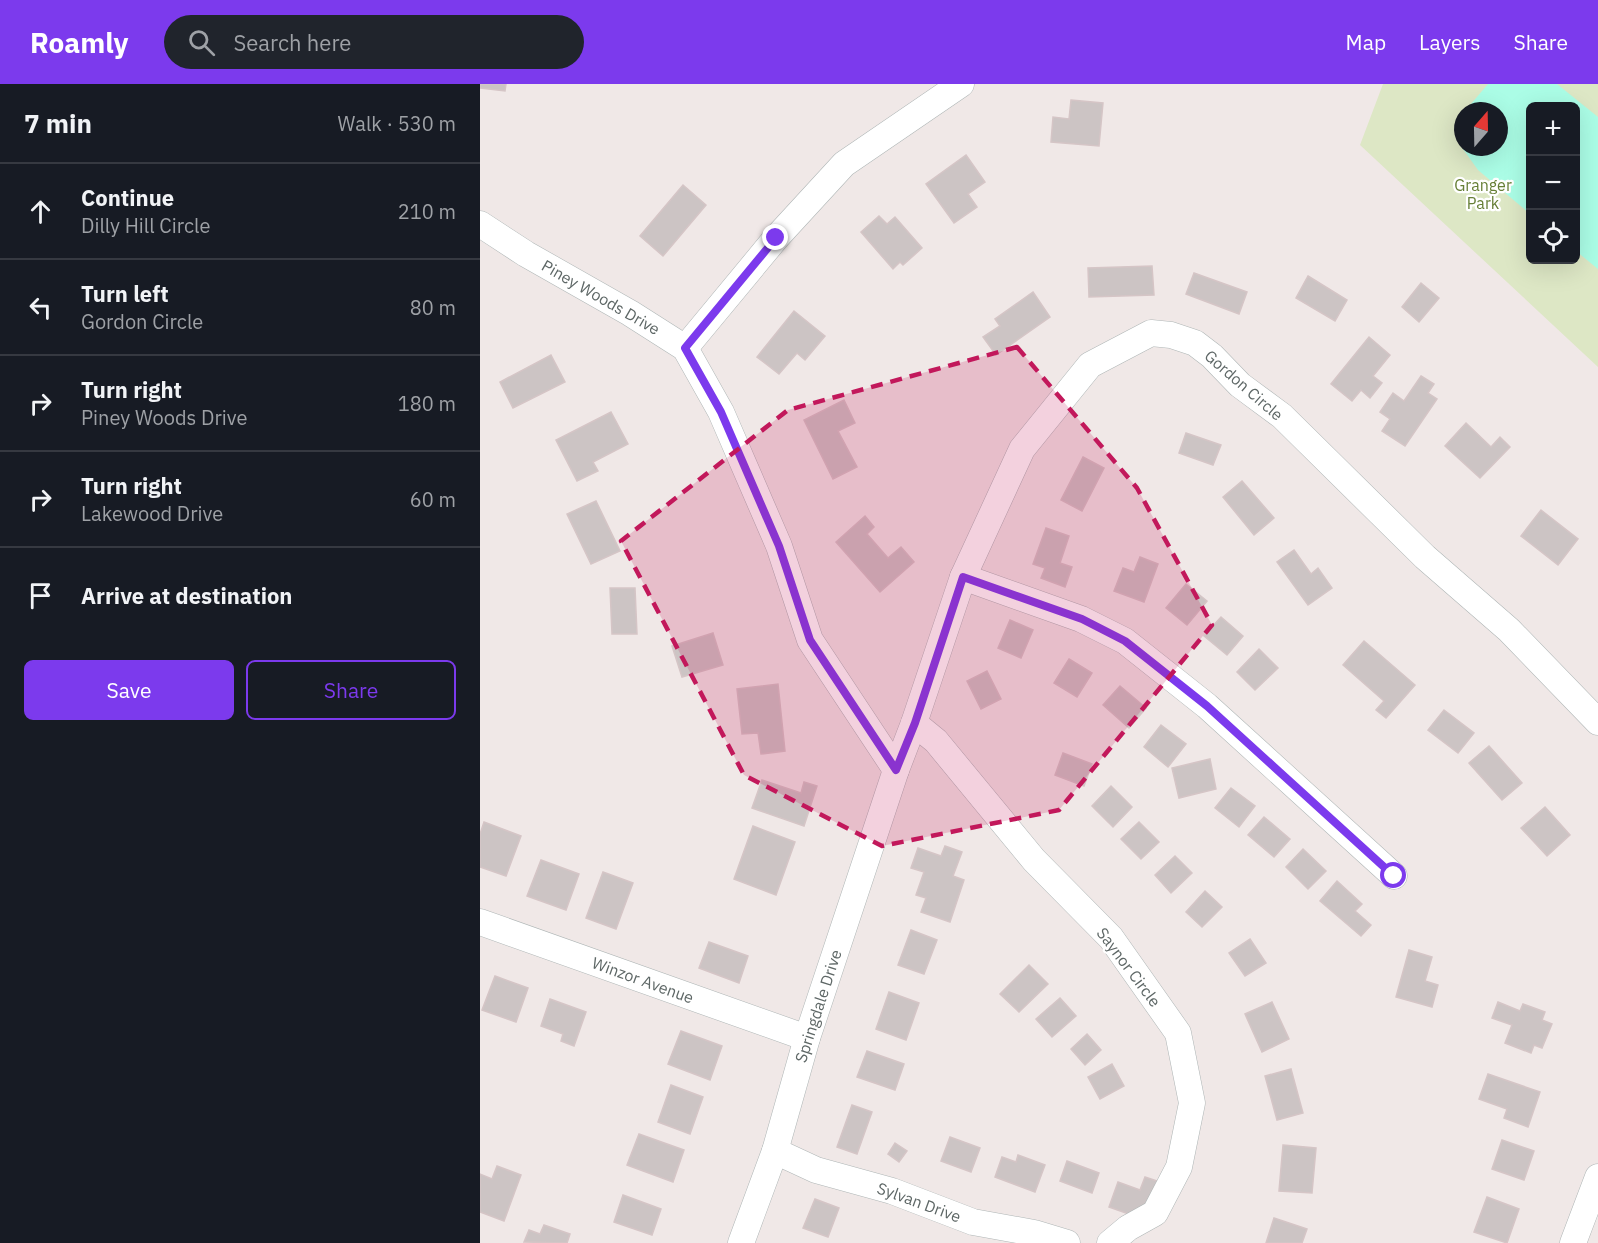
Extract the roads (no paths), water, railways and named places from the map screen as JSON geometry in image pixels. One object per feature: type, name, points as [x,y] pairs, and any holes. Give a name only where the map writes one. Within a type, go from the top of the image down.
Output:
[{"type":"street","points":[[685,348],[776,238],[844,164],[961,84]]},
{"type":"street","name":"Piney Woods Drive","points":[[480,224],[526,254],[630,313],[685,348],[721,412],[779,546],[810,640],[896,770]]},
{"type":"street","name":"Gordon Circle","points":[[896,770],[915,723],[963,577],[1022,449],[1090,364],[1151,333],[1171,335],[1195,343],[1212,356],[1240,385],[1282,416],[1425,557],[1509,630],[1598,722]]},
{"type":"street","points":[[963,577],[1082,619],[1125,641],[1207,706],[1394,876]]},
{"type":"street","name":"Saynor Circle","points":[[915,723],[936,741],[1034,860],[1111,938],[1179,1033],[1192,1103],[1179,1167],[1155,1213],[1128,1228],[1110,1243]]},
{"type":"street","name":"Springdale Drive","points":[[741,1243],[775,1151],[807,1038],[896,770]]},
{"type":"street","name":"Winzor Avenue","points":[[480,922],[807,1038]]},
{"type":"street","name":"Sylvan Drive","points":[[775,1151],[816,1170],[892,1191],[973,1222],[1034,1233],[1067,1243]]},
{"type":"street","points":[[1573,1243],[1598,1178]]},
{"type":"park label","name":"Granger Park","points":[[1483,194]]}]
